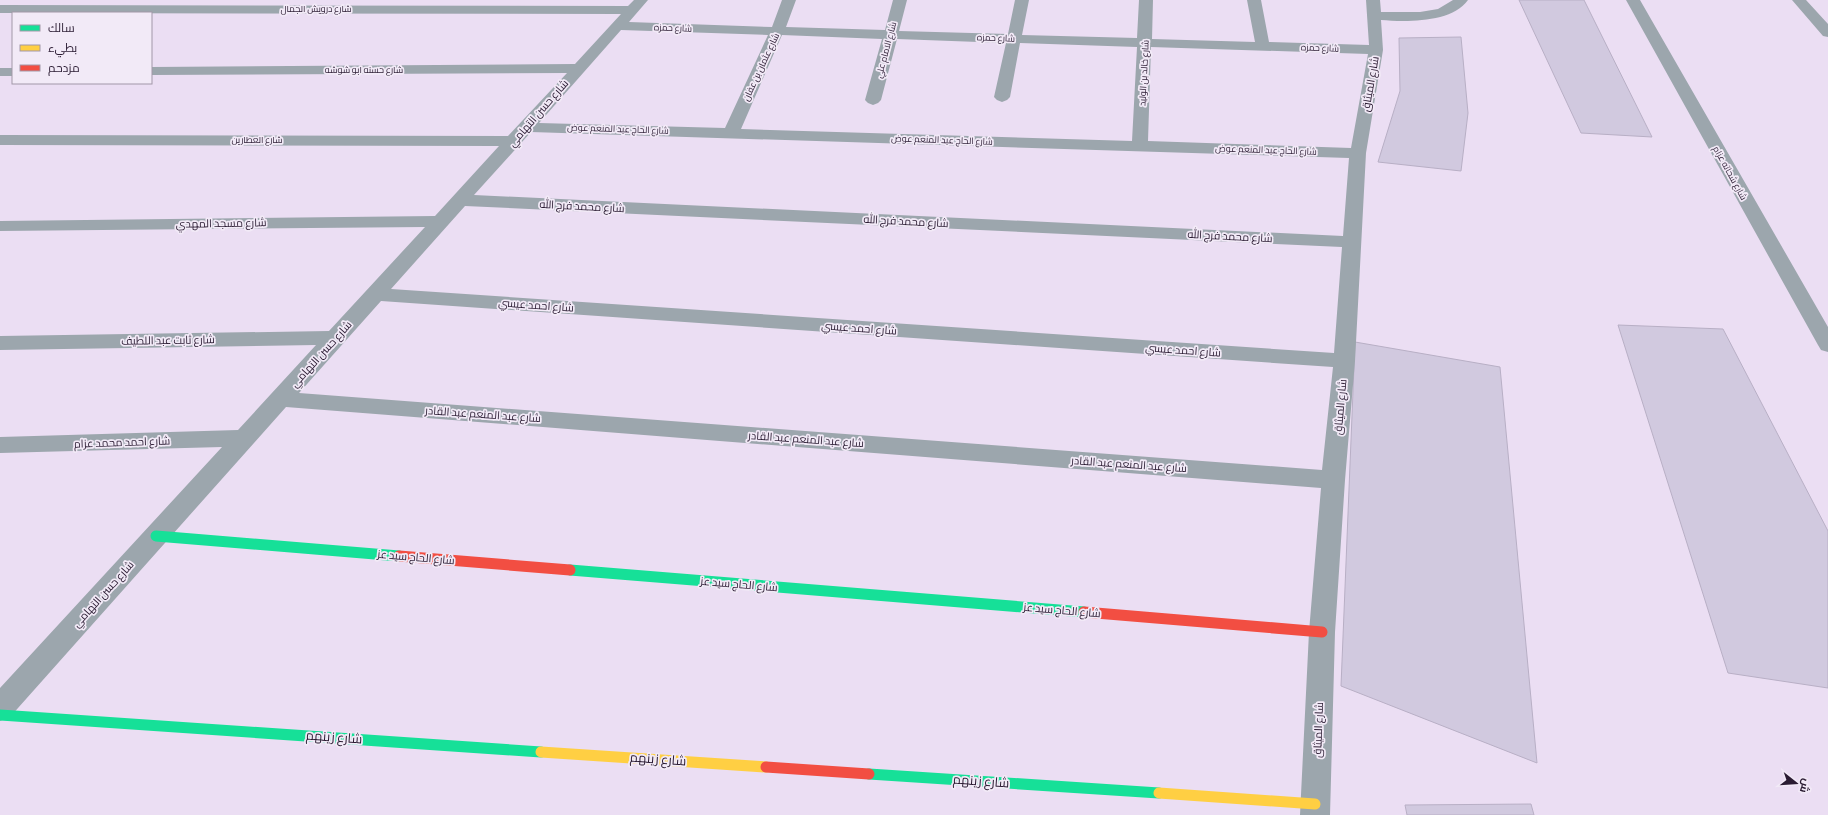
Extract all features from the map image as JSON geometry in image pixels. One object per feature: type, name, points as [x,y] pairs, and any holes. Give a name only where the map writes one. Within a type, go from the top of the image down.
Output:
[{"type":"street","name":"شارع عثمان بن عفان","points":[[730,133],[777,31],[789,0]]},
{"type":"street","name":"شارع الامام علي","points":[[873,100],[900,0]]},
{"type":"street","points":[[1002,97],[1022,0]]},
{"type":"street","name":"شارع خالد بن الوليد","points":[[1140,146],[1146,0]]},
{"type":"street","points":[[1254,0],[1263,46]]},
{"type":"street","points":[[1374,8],[1399,17],[1422,16],[1441,12],[1455,6],[1461,0]]},
{"type":"street","name":"شارع شحاته عزام","points":[[1633,0],[1828,345]]},
{"type":"street","points":[[1799,0],[1828,33]]},
{"type":"street","name":"شارع درويش الجمال","points":[[0,9],[637,5]]},
{"type":"street","name":"شارع حسن التهامي","points":[[0,708],[336,338],[578,68],[637,5]]},
{"type":"street","name":"شارع الميثاق","points":[[1315,809],[1322,632],[1333,480],[1344,362],[1358,153],[1376,50],[1374,8]]},
{"type":"street","name":"شارع حمزه","points":[[617,26],[1376,50]]},
{"type":"street","name":"شارع حسنه ابو شوشه","points":[[152,71],[578,68]]},
{"type":"street","points":[[0,72],[12,72]]},
{"type":"street","name":"شارع الحاج عبد المنعم عوض","points":[[520,134],[730,133],[1358,153]]},
{"type":"street","name":"شارع العطارين","points":[[0,140],[520,134]]},
{"type":"street","name":"شارع محمد فرج الله","points":[[460,200],[1352,242]]},
{"type":"street","name":"شارع مسجد المهدي","points":[[0,226],[441,221]]},
{"type":"street","name":"شارع احمد عيسي","points":[[375,294],[1344,362]]},
{"type":"street","name":"شارع ثابت عبد اللطيف","points":[[0,343],[336,338]]},
{"type":"street","name":"شارع عبد المنعم عبد القادر","points":[[280,399],[1333,480]]},
{"type":"street","name":"شارع احمد محمد عزام","points":[[0,445],[245,438]]},
{"type":"street","name":"شارع الحاج سيد عز","points":[[156,536],[1322,632]]},
{"type":"street","name":"شارع زينهم","points":[[0,715],[1315,809]]},
{"type":"building","points":[[1519,0],[1584,0],[1652,137],[1581,133]]},
{"type":"building","points":[[1461,37],[1468,113],[1461,171],[1378,162],[1400,91],[1399,38]]},
{"type":"building","points":[[1618,325],[1723,329],[1828,531],[1828,688],[1728,673]]},
{"type":"building","points":[[1355,342],[1500,367],[1537,763],[1341,686]]},
{"type":"building","points":[[1531,804],[1534,815],[1407,815],[1405,805]]},
{"type":"traffic: fast","points":[[156,536],[399,556]]},
{"type":"traffic: fast","points":[[570,570],[1084,612]]},
{"type":"traffic: fast","points":[[0,715],[541,752]]},
{"type":"traffic: fast","points":[[869,774],[1159,793]]},
{"type":"traffic: slow","points":[[541,752],[766,767]]},
{"type":"traffic: slow","points":[[1159,793],[1315,804]]},
{"type":"traffic: jam","points":[[399,556],[570,570]]},
{"type":"traffic: jam","points":[[1084,612],[1322,632]]},
{"type":"traffic: jam","points":[[766,767],[869,774]]}]
